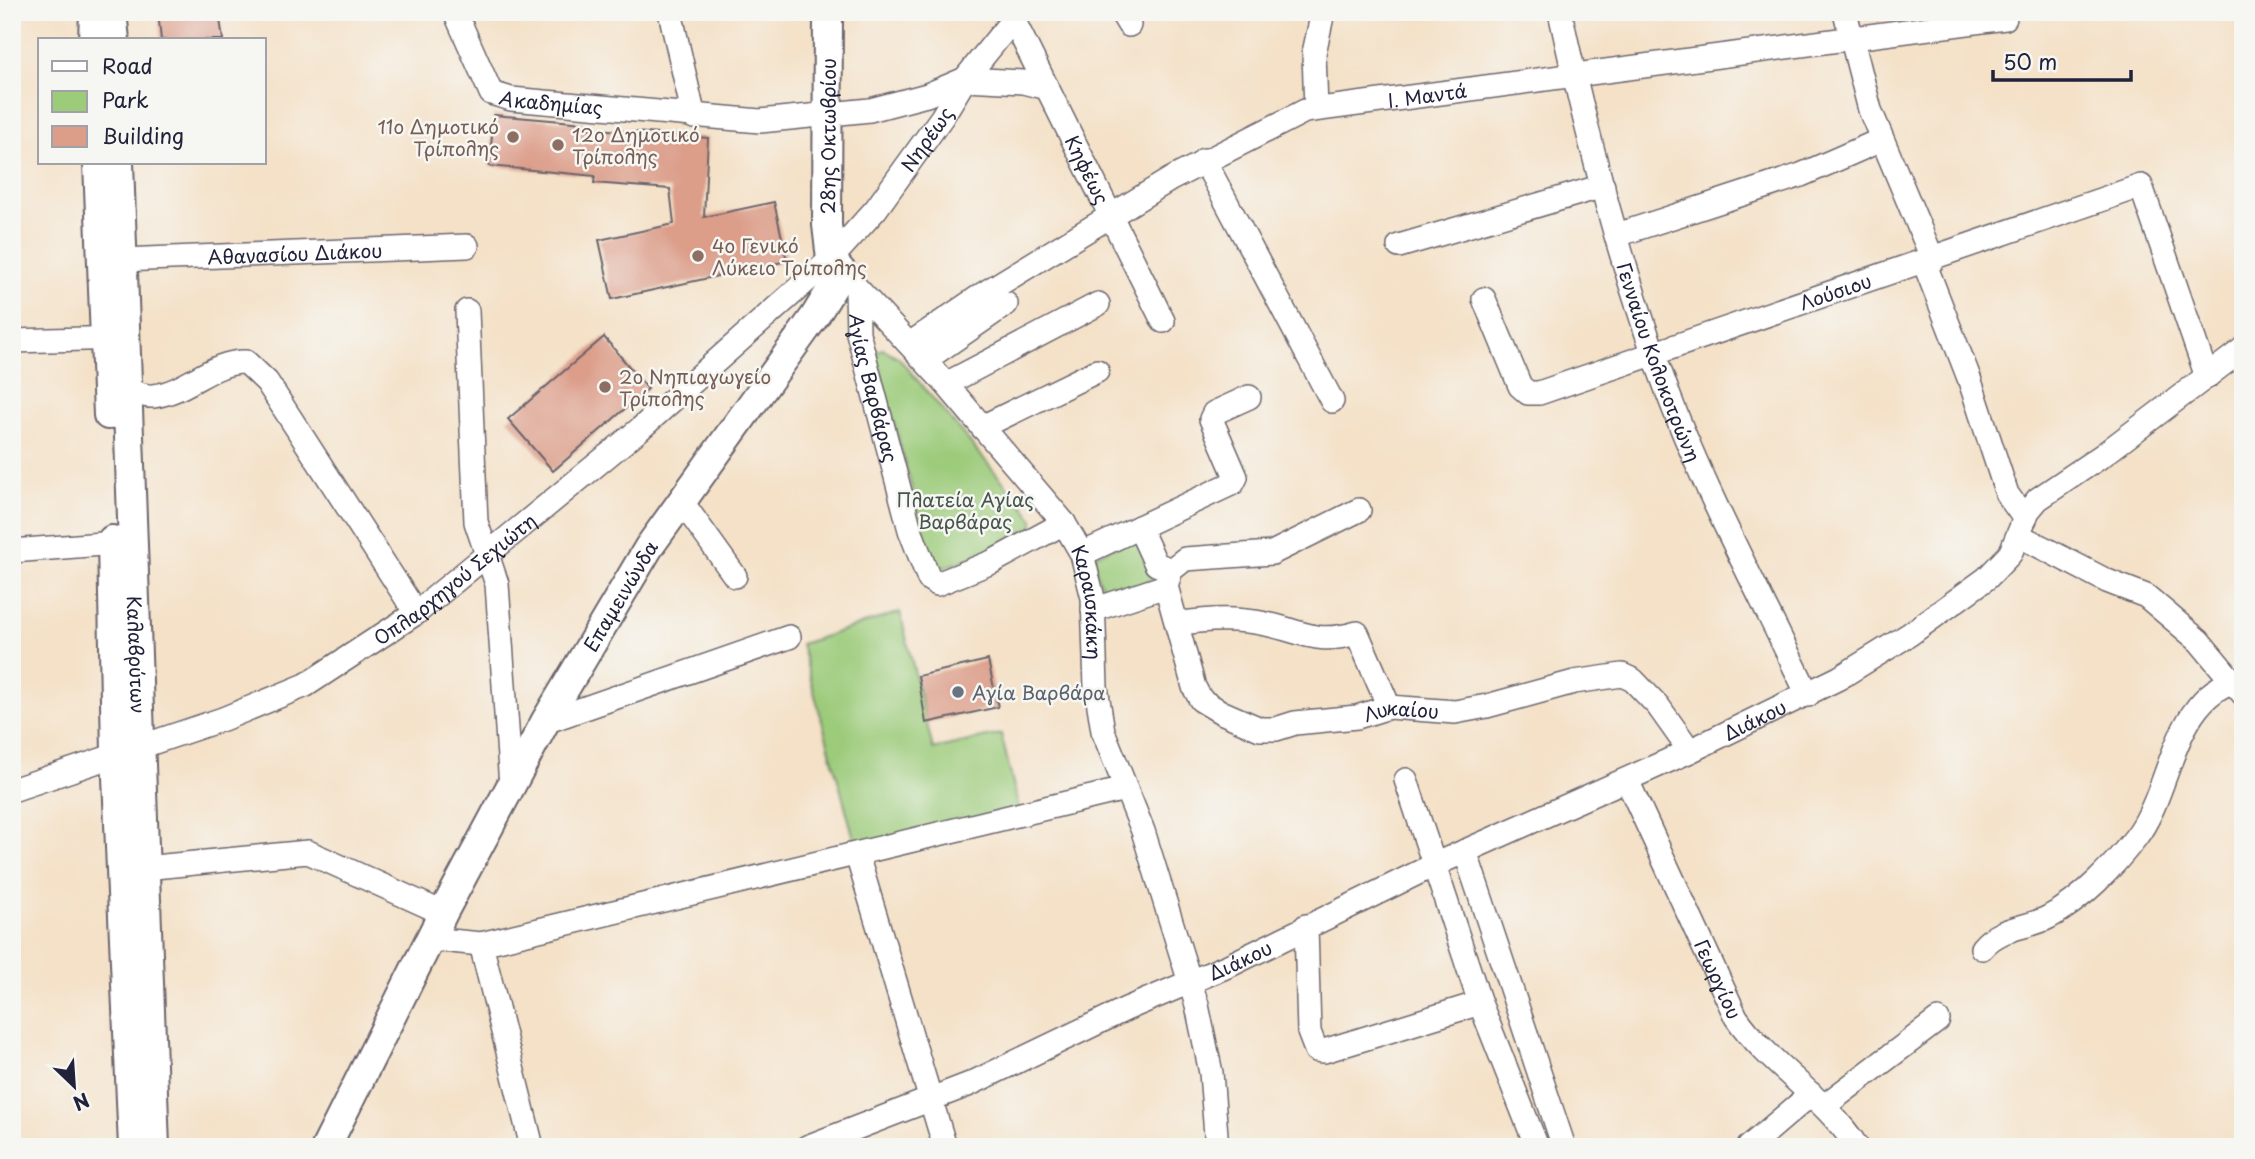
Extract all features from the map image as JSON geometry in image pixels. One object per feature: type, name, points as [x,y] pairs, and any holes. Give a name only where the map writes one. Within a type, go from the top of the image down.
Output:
[{"type":"main road","points":[[93,38],[94,12]]},
{"type":"main road","points":[[112,12],[115,38]]},
{"type":"main road","name":"28ης Οκτωβρίου","points":[[828,12],[827,225],[843,273]]},
{"type":"main road","name":"Καλαβρύτων","points":[[98,164],[115,338],[127,751],[133,1147]]},
{"type":"main road","name":"Καλαβρύτων","points":[[119,164],[122,260],[115,338],[126,390],[121,543]]},
{"type":"main road","name":"Επαμεινώνδα","points":[[326,1147],[443,913],[545,722],[649,547],[843,273]]},
{"type":"main road","name":"Καλαβρύτων","points":[[127,751],[144,867],[155,1147]]},
{"type":"street","name":"Ακαδημίας","points":[[456,12],[491,93],[511,99],[760,121],[899,104],[965,79]]},
{"type":"street","points":[[670,12],[694,117]]},
{"type":"street","points":[[1316,109],[1314,53],[1322,12]]},
{"type":"street","name":"Γενναίου Κολοκοτρώνη","points":[[1560,12],[1603,186],[1655,355],[1688,440],[1808,695]]},
{"type":"street","points":[[1845,12],[1881,141],[1929,261],[2007,494],[2022,528],[2107,581],[2146,596],[2199,641],[2240,684],[2200,706],[2185,728],[2146,823],[2115,862],[2050,917],[1994,936],[1982,948]]},
{"type":"street","name":"Νηρέως","points":[[843,273],[876,209],[942,117],[965,79],[1016,16]]},
{"type":"street","name":"Κηφέως","points":[[1016,16],[1047,88],[1163,321]]},
{"type":"street","name":"Ι. Μαντά","points":[[918,352],[983,294],[1204,160],[1297,114],[1316,109],[1851,41],[2005,18]]},
{"type":"street","points":[[965,79],[1023,82],[1047,88]]},
{"type":"street","points":[[1617,235],[1801,174],[1881,141]]},
{"type":"street","points":[[1204,160],[1332,401]]},
{"type":"street","points":[[1399,247],[1603,186]]},
{"type":"street","name":"Λούσιου","points":[[1484,299],[1512,370],[1528,393],[1539,393],[2141,186],[2207,377]]},
{"type":"street","name":"Αθανασίου Διάκου","points":[[122,260],[467,246]]},
{"type":"street","name":"Καραισκάκη","points":[[843,273],[946,384],[1064,523],[1082,554],[1091,585],[1100,717],[1143,831],[1190,983],[1211,1073],[1217,1147]]},
{"type":"street","name":"Αγίας Βαρβάρας","points":[[843,273],[911,530],[923,569],[932,583],[948,581],[992,562],[1064,523]]},
{"type":"street","name":"Οπλαρχηγού Σεχιώτη","points":[[12,790],[223,719],[306,685],[416,613],[489,556],[650,420],[843,273]]},
{"type":"street","points":[[918,352],[1006,304]]},
{"type":"street","points":[[946,384],[1098,304]]},
{"type":"street","points":[[859,339],[877,309]]},
{"type":"street","points":[[467,311],[476,522],[497,584],[511,786]]},
{"type":"street","points":[[12,341],[115,338]]},
{"type":"street","name":"Διάκου","points":[[807,1147],[930,1101],[1126,1009],[1190,983],[1434,865],[1627,780],[1808,695],[1875,657],[1987,578],[2010,554],[2030,508],[2043,494],[2104,455],[2243,349]]},
{"type":"street","points":[[126,390],[151,397],[174,390],[229,362],[246,362],[267,382],[416,613]]},
{"type":"street","points":[[982,427],[1097,371]]},
{"type":"street","points":[[1082,554],[1233,483],[1236,477],[1211,419],[1214,413],[1250,397]]},
{"type":"street","points":[[682,502],[735,576]]},
{"type":"street","points":[[1093,610],[1168,578],[1185,559],[1272,554],[1359,510]]},
{"type":"street","points":[[1139,527],[1156,564],[1168,578]]},
{"type":"street","points":[[12,551],[121,543]]},
{"type":"street","name":"Λυκαίου","points":[[1168,578],[1194,687],[1201,700],[1261,729],[1357,717],[1389,707],[1455,712],[1574,682],[1622,675],[1633,680],[1658,706],[1689,751]]},
{"type":"street","points":[[1177,624],[1195,621],[1264,623],[1316,640],[1357,633],[1389,707]]},
{"type":"street","points":[[545,722],[789,637]]},
{"type":"street","points":[[1406,780],[1480,1003],[1536,1147]]},
{"type":"street","name":"Γεωργίου","points":[[1627,780],[1735,1017],[1752,1041],[1818,1100],[1857,1147]]},
{"type":"street","points":[[430,939],[481,944],[1125,789]]},
{"type":"street","points":[[1465,851],[1564,1147]]},
{"type":"street","points":[[144,867],[308,852],[443,913]]},
{"type":"street","points":[[857,855],[944,1147]]},
{"type":"street","points":[[1306,926],[1309,1032],[1316,1050],[1332,1049],[1377,1037],[1480,1003]]},
{"type":"street","points":[[481,944],[532,1147]]},
{"type":"street","points":[[1749,1147],[1938,1020]]},
{"type":"green space","name":"Πλατεία Αγίας Βαρβάρας","points":[[883,349],[898,357],[1022,504],[1033,519],[1033,527],[993,549],[943,568],[932,563],[877,360],[877,351]]},
{"type":"green space","points":[[1137,538],[1155,573],[1153,579],[1111,596],[1098,577],[1095,555]]},
{"type":"green space","points":[[900,612],[933,749],[1001,734],[1019,808],[856,846],[801,644]]},
{"type":"building","points":[[158,12],[219,12],[223,38],[161,38]]},
{"type":"building","points":[[494,115],[584,123],[584,128],[708,138],[704,217],[774,202],[787,261],[612,299],[599,240],[674,224],[670,189],[594,183],[595,176],[489,166]]},
{"type":"building","points":[[604,337],[648,389],[553,471],[508,419]]},
{"type":"building","name":"Αγία Βαρβάρα","points":[[988,660],[998,707],[926,723],[918,676]]},
{"type":"place","name":"11ο Δημοτικό Τρίπολης","points":[[513,137]]},
{"type":"place","name":"12ο Δημοτικό Τρίπολης","points":[[558,145]]},
{"type":"place","name":"4ο Γενικό Λύκειο Τρίπολης","points":[[698,256]]},
{"type":"place","name":"2ο Νηπιαγωγείο Τρίπολης","points":[[605,387]]},
{"type":"place","name":"Αγία Βαρβάρα","points":[[958,692]]}]
